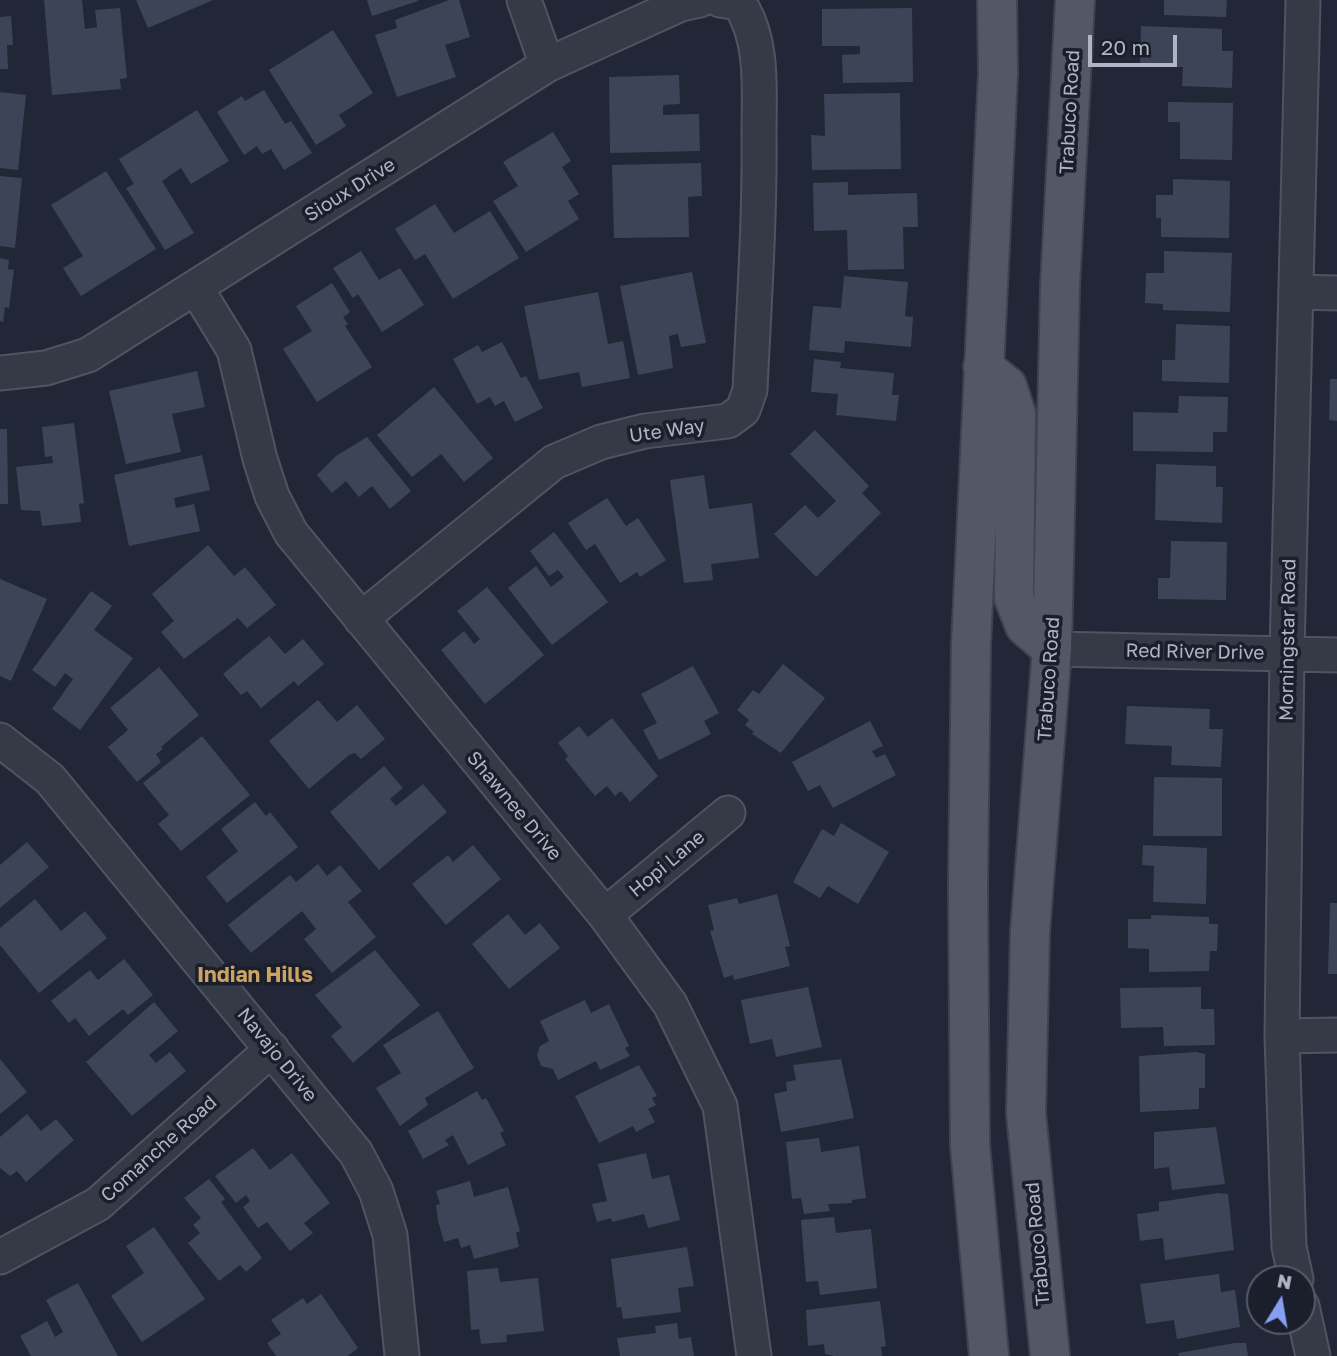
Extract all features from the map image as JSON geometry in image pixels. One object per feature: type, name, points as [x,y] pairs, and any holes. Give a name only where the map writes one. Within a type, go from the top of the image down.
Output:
[{"type":"main road","points":[[989,1356],[970,1144],[968,885],[971,645],[998,73],[997,0]]},
{"type":"main road","name":"Trabuco Road","points":[[1050,1356],[1026,1113],[1030,932],[1052,649],[1060,286],[1075,0]]},
{"type":"main road","points":[[983,367],[1007,386],[1016,414],[1014,598],[1025,626],[1052,649]]},
{"type":"street","points":[[524,0],[547,65]]},
{"type":"street","name":"Sioux Drive","points":[[0,373],[47,368],[88,355],[547,65],[681,4],[700,0]]},
{"type":"street","name":"Morningstar Road","points":[[1293,1265],[1289,1247],[1282,1036],[1287,653],[1298,292],[1303,0]]},
{"type":"street","name":"Ute Way","points":[[361,619],[554,462],[601,442],[645,431],[708,426],[728,421],[743,410],[750,390],[761,223],[757,54],[750,18],[729,1]]},
{"type":"street","name":"Shawnee Drive","points":[[196,288],[234,349],[272,496],[291,533],[605,915],[670,1004],[720,1106],[754,1356]]},
{"type":"street","points":[[1298,292],[1337,293]]},
{"type":"street","name":"Red River Drive","points":[[1052,649],[1337,655]]},
{"type":"street","name":"Navajo Drive","points":[[0,740],[50,779],[356,1153],[376,1191],[390,1235],[402,1356]]},
{"type":"street","name":"Hopi Lane","points":[[605,915],[728,813]]},
{"type":"street","points":[[1282,1036],[1337,1035]]},
{"type":"street","name":"Comanche Road","points":[[0,1257],[99,1203],[272,1049]]},
{"type":"street","points":[[1308,1335],[1313,1356]]},
{"type":"building","points":[[44,0],[82,0],[85,29],[97,27],[95,10],[120,8],[127,78],[120,79],[121,89],[52,95]]},
{"type":"building","points":[[136,0],[213,0],[148,28]]},
{"type":"building","points":[[367,0],[418,0],[418,1],[372,16]]},
{"type":"building","points":[[449,0],[459,0],[470,37],[445,45],[456,77],[397,97],[375,35],[397,28],[395,20]]},
{"type":"building","points":[[1164,0],[1227,0],[1226,17],[1164,15]]},
{"type":"building","points":[[912,8],[913,82],[843,83],[842,55],[860,54],[860,46],[822,46],[822,9]]},
{"type":"building","points":[[11,16],[13,45],[7,45],[8,69],[0,69],[0,17]]},
{"type":"building","points":[[1141,26],[1222,29],[1222,51],[1233,51],[1232,88],[1182,86],[1183,67],[1140,66]]},
{"type":"building","points":[[333,30],[373,93],[339,115],[346,126],[316,145],[269,70]]},
{"type":"building","points":[[679,75],[680,104],[663,105],[663,115],[699,114],[700,151],[610,153],[609,77]]},
{"type":"building","points":[[264,90],[285,124],[291,121],[312,153],[284,170],[271,149],[262,154],[257,146],[244,155],[217,112],[242,96],[245,101]]},
{"type":"building","points":[[0,92],[26,95],[18,170],[0,168]]},
{"type":"building","points":[[900,93],[901,169],[812,170],[811,135],[825,136],[824,94]]},
{"type":"building","points":[[1168,102],[1233,103],[1232,160],[1180,159],[1180,122],[1168,122]]},
{"type":"building","points":[[197,110],[229,161],[191,184],[181,168],[162,181],[194,233],[165,250],[126,188],[134,184],[119,159]]},
{"type":"building","points":[[553,132],[571,161],[562,167],[579,194],[568,201],[579,219],[526,252],[493,201],[518,186],[503,162]]},
{"type":"building","points":[[701,163],[702,196],[688,197],[689,237],[614,238],[612,165]]},
{"type":"building","points":[[106,171],[156,249],[81,296],[63,268],[83,256],[51,205]]},
{"type":"building","points":[[0,176],[22,178],[15,248],[0,246]]},
{"type":"building","points":[[1173,179],[1230,181],[1229,238],[1161,237],[1161,218],[1156,218],[1156,195],[1173,195]]},
{"type":"building","points":[[848,182],[848,195],[917,193],[918,227],[903,227],[904,269],[848,270],[847,230],[814,231],[813,183]]},
{"type":"building","points":[[435,204],[454,233],[490,211],[519,258],[453,299],[425,254],[415,260],[395,229]]},
{"type":"building","points":[[361,251],[379,280],[400,268],[424,305],[382,332],[358,294],[353,298],[333,268]]},
{"type":"building","points":[[1164,251],[1232,253],[1230,312],[1163,310],[1163,304],[1145,303],[1146,273],[1164,273]]},
{"type":"building","points":[[0,258],[9,260],[8,269],[14,270],[9,308],[5,307],[3,322],[0,321]]},
{"type":"building","points":[[692,272],[706,343],[681,347],[678,334],[669,336],[673,368],[638,375],[620,286]]},
{"type":"building","points":[[844,276],[908,282],[905,316],[913,317],[911,347],[845,341],[844,353],[809,350],[813,306],[841,308]]},
{"type":"building","points":[[332,283],[350,312],[343,317],[348,324],[345,326],[372,367],[317,402],[283,349],[312,331],[296,306]]},
{"type":"building","points":[[598,292],[608,344],[623,341],[630,378],[582,387],[579,372],[539,380],[524,306]]},
{"type":"building","points":[[1176,324],[1230,326],[1229,383],[1162,381],[1162,360],[1175,360]]},
{"type":"building","points":[[502,342],[521,378],[526,376],[543,408],[515,422],[504,401],[495,406],[490,397],[477,404],[453,359],[478,345],[482,352]]},
{"type":"building","points":[[814,359],[841,362],[840,368],[894,373],[892,395],[899,395],[896,421],[836,415],[838,394],[811,392]]},
{"type":"building","points":[[197,371],[205,407],[172,414],[181,452],[126,464],[109,391]]},
{"type":"building","points":[[1330,379],[1337,379],[1337,421],[1329,420]]},
{"type":"building","points":[[434,387],[493,458],[464,482],[441,454],[412,477],[377,435]]},
{"type":"building","points":[[1179,396],[1228,397],[1227,432],[1213,432],[1213,452],[1133,451],[1133,412],[1178,413]]},
{"type":"building","points":[[74,423],[84,503],[79,504],[81,522],[42,526],[40,511],[21,510],[16,467],[53,463],[52,456],[45,457],[42,427]]},
{"type":"building","points":[[0,429],[7,429],[8,504],[0,504]]},
{"type":"building","points":[[815,430],[869,486],[862,493],[881,513],[816,577],[774,534],[805,505],[818,518],[836,501],[790,454]]},
{"type":"building","points":[[367,437],[411,491],[390,509],[372,486],[359,497],[346,481],[332,493],[317,475],[336,456]]},
{"type":"building","points":[[202,455],[210,490],[174,498],[176,508],[194,504],[200,531],[129,546],[114,475]]},
{"type":"building","points":[[1156,464],[1216,466],[1216,487],[1223,487],[1222,523],[1155,520]]},
{"type":"building","points":[[704,475],[709,509],[752,503],[759,558],[711,564],[713,580],[684,583],[670,480]]},
{"type":"building","points":[[607,498],[626,526],[638,518],[666,560],[640,577],[637,572],[620,583],[595,544],[586,550],[568,523]]},
{"type":"building","points":[[554,532],[608,602],[552,645],[508,588],[536,566],[551,587],[564,577],[558,570],[549,576],[530,551]]},
{"type":"building","points":[[1171,541],[1227,542],[1226,600],[1158,599],[1158,578],[1170,578]]},
{"type":"building","points":[[208,545],[234,576],[245,567],[276,605],[247,628],[238,618],[184,659],[161,632],[174,621],[152,594]]},
{"type":"building","points":[[0,579],[47,599],[11,681],[0,676]]},
{"type":"building","points":[[487,587],[544,655],[485,704],[441,650],[464,631],[474,644],[480,639],[457,611]]},
{"type":"building","points":[[91,591],[112,606],[94,630],[133,658],[80,730],[52,709],[73,679],[65,673],[55,687],[32,670]]},
{"type":"building","points":[[269,636],[285,654],[303,639],[324,664],[298,686],[294,681],[261,708],[247,691],[241,695],[223,674]]},
{"type":"building","points":[[783,664],[825,698],[781,753],[752,734],[754,732],[745,725],[749,720],[737,710],[753,690],[759,694]]},
{"type":"building","points":[[693,666],[719,713],[704,721],[711,734],[659,760],[643,730],[657,723],[641,694]]},
{"type":"building","points":[[159,667],[199,715],[161,747],[163,749],[156,754],[161,762],[137,782],[108,747],[128,730],[110,708]]},
{"type":"building","points":[[318,700],[337,722],[357,705],[385,739],[361,759],[355,753],[349,755],[309,789],[269,741]]},
{"type":"building","points":[[1127,706],[1210,709],[1209,729],[1223,729],[1221,767],[1171,765],[1172,746],[1125,744]]},
{"type":"building","points":[[612,718],[658,776],[630,802],[621,791],[615,796],[607,786],[595,796],[565,759],[568,756],[558,743],[579,726],[588,737]]},
{"type":"building","points":[[870,721],[883,746],[872,751],[876,758],[885,754],[896,775],[833,808],[820,785],[808,791],[792,762]]},
{"type":"building","points":[[202,736],[250,795],[181,851],[158,824],[169,815],[143,783]]},
{"type":"building","points":[[384,766],[403,788],[390,799],[396,806],[423,784],[447,812],[379,870],[330,812]]},
{"type":"building","points":[[1154,777],[1222,778],[1222,836],[1153,836]]},
{"type":"building","points":[[255,802],[266,816],[270,812],[298,847],[227,903],[206,877],[238,851],[221,829]]},
{"type":"building","points":[[841,823],[889,852],[858,904],[828,886],[820,898],[793,882],[822,829],[834,836]]},
{"type":"building","points":[[27,842],[49,867],[0,908],[0,865]]},
{"type":"building","points":[[473,845],[501,879],[446,925],[412,884],[448,855],[453,862]]},
{"type":"building","points":[[1143,845],[1207,848],[1206,904],[1153,902],[1154,866],[1142,865]]},
{"type":"building","points":[[318,864],[327,876],[340,865],[362,891],[348,902],[376,937],[332,973],[304,939],[316,929],[302,911],[251,953],[228,925],[290,875],[296,882]]},
{"type":"building","points":[[777,894],[790,946],[785,947],[790,966],[734,980],[733,975],[724,978],[710,931],[714,930],[708,905],[737,898],[739,904]]},
{"type":"building","points":[[35,899],[61,931],[85,911],[107,938],[39,993],[0,945],[0,928]]},
{"type":"building","points":[[1330,903],[1337,903],[1337,974],[1328,974]]},
{"type":"building","points":[[508,914],[525,935],[540,923],[560,948],[509,989],[472,944]]},
{"type":"building","points":[[1151,915],[1209,917],[1209,924],[1218,924],[1217,951],[1210,951],[1209,971],[1149,972],[1149,949],[1128,948],[1128,919],[1151,919]]},
{"type":"building","points":[[375,950],[420,1005],[353,1063],[331,1036],[342,1027],[315,995]]},
{"type":"building","points":[[124,959],[153,995],[128,1015],[123,1009],[89,1036],[75,1018],[69,1023],[51,1001],[90,970],[98,980]]},
{"type":"building","points":[[808,987],[822,1047],[776,1057],[772,1039],[750,1044],[741,1000]]},
{"type":"building","points":[[1201,987],[1201,1009],[1214,1009],[1215,1045],[1164,1046],[1163,1027],[1121,1028],[1120,988]]},
{"type":"building","points":[[585,1000],[591,1013],[609,1004],[629,1046],[625,1048],[630,1056],[600,1070],[596,1061],[558,1080],[553,1069],[541,1066],[537,1055],[540,1046],[549,1041],[540,1021]]},
{"type":"building","points":[[154,1002],[178,1031],[149,1055],[156,1063],[170,1052],[186,1071],[132,1116],[86,1062]]},
{"type":"building","points":[[438,1011],[474,1068],[425,1098],[428,1105],[400,1126],[376,1088],[401,1073],[383,1045]]},
{"type":"building","points":[[1196,1052],[1205,1054],[1205,1088],[1199,1088],[1199,1109],[1140,1112],[1139,1056]]},
{"type":"building","points":[[0,1059],[27,1092],[0,1114]]},
{"type":"building","points":[[841,1059],[854,1118],[781,1132],[774,1094],[787,1091],[786,1082],[796,1080],[793,1065]]},
{"type":"building","points":[[639,1065],[657,1096],[652,1098],[656,1105],[648,1109],[655,1122],[636,1132],[633,1126],[599,1143],[575,1096]]},
{"type":"building","points":[[477,1091],[482,1100],[486,1098],[504,1131],[500,1133],[506,1145],[468,1165],[453,1135],[445,1140],[449,1145],[423,1159],[408,1131]]},
{"type":"building","points":[[27,1114],[41,1131],[56,1119],[74,1140],[26,1182],[17,1171],[10,1176],[0,1168],[0,1137]]},
{"type":"building","points":[[1216,1127],[1225,1184],[1172,1190],[1169,1167],[1154,1169],[1154,1132]]},
{"type":"building","points":[[819,1138],[821,1152],[859,1146],[866,1198],[852,1200],[852,1203],[828,1204],[830,1211],[804,1214],[801,1198],[792,1199],[786,1142]]},
{"type":"building","points":[[253,1148],[270,1170],[292,1153],[330,1203],[304,1223],[313,1233],[290,1251],[267,1222],[258,1228],[243,1207],[250,1201],[246,1195],[236,1203],[215,1176]]},
{"type":"building","points":[[646,1153],[652,1179],[669,1175],[680,1220],[648,1228],[644,1214],[612,1222],[611,1218],[597,1222],[592,1204],[607,1201],[598,1164]]},
{"type":"building","points":[[209,1179],[225,1199],[221,1202],[262,1258],[246,1272],[240,1265],[219,1281],[188,1243],[200,1233],[193,1225],[201,1218],[184,1198]]},
{"type":"building","points":[[470,1181],[474,1197],[508,1187],[520,1231],[516,1233],[519,1247],[474,1259],[470,1245],[461,1248],[458,1238],[444,1242],[438,1221],[436,1205],[440,1204],[436,1191]]},
{"type":"building","points":[[1218,1193],[1228,1194],[1234,1250],[1165,1260],[1163,1238],[1140,1241],[1137,1214],[1159,1211],[1159,1202]]},
{"type":"building","points":[[834,1217],[836,1233],[871,1229],[877,1288],[820,1295],[818,1281],[806,1282],[801,1220]]},
{"type":"building","points":[[154,1227],[205,1299],[142,1342],[111,1296],[144,1273],[126,1246]]},
{"type":"building","points":[[687,1247],[694,1286],[678,1288],[681,1312],[623,1319],[621,1307],[617,1308],[611,1259]]},
{"type":"building","points":[[498,1268],[500,1282],[538,1278],[544,1331],[506,1335],[507,1342],[481,1344],[479,1329],[471,1330],[467,1271]]},
{"type":"building","points":[[1219,1274],[1221,1292],[1235,1290],[1240,1327],[1177,1339],[1174,1320],[1146,1324],[1140,1284]]},
{"type":"building","points":[[78,1283],[118,1356],[31,1356],[20,1336],[47,1321],[55,1337],[63,1332],[46,1300]]},
{"type":"building","points":[[321,1294],[358,1348],[348,1356],[276,1356],[267,1343],[281,1334],[271,1320],[303,1298],[307,1304]]},
{"type":"building","points":[[880,1301],[886,1346],[881,1347],[882,1356],[834,1356],[825,1354],[824,1344],[808,1346],[806,1310]]},
{"type":"building","points":[[677,1323],[679,1339],[691,1337],[694,1356],[620,1356],[617,1338],[656,1333],[655,1326]]},
{"type":"building","points":[[1246,1343],[1248,1356],[1179,1356],[1178,1353]]},
{"type":"district","name":"Indian Hills","points":[[255,975]]}]
